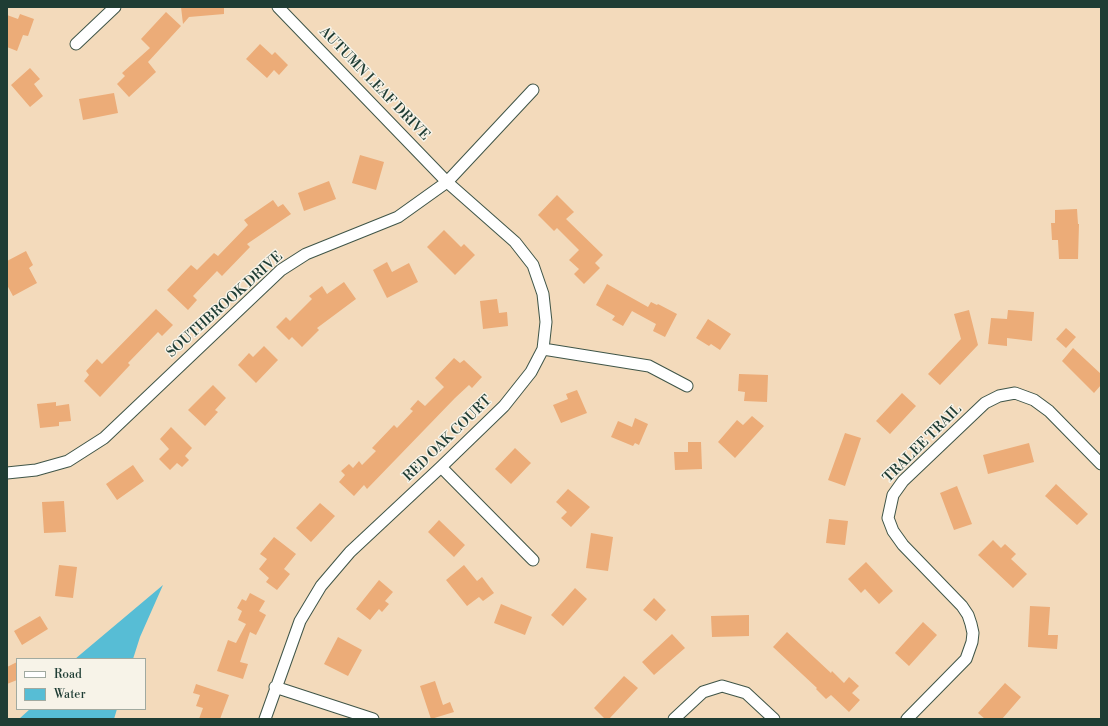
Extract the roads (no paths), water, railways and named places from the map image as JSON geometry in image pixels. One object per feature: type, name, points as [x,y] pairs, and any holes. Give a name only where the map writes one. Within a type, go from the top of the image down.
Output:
[{"type":"street","points":[[76,44],[115,7]]},
{"type":"street","name":"AUTUMN LEAF DRIVE","points":[[278,7],[448,182]]},
{"type":"street","name":"SOUTHBROOK DRIVE","points":[[7,473],[36,470],[68,461],[104,438],[281,270],[306,254],[398,217],[448,182],[533,90]]},
{"type":"street","name":"RED OAK COURT","points":[[265,719],[275,687],[300,622],[321,586],[350,552],[504,406],[531,372],[543,349],[546,322],[544,301],[533,264],[515,242],[448,182]]},
{"type":"street","points":[[543,349],[649,366],[687,386]]},
{"type":"street","name":"TRALEE TRAIL","points":[[907,719],[966,659],[972,642],[973,633],[968,615],[962,606],[903,544],[893,531],[888,518],[892,494],[984,403],[999,396],[1016,393],[1034,400],[1048,411],[1101,464]]},
{"type":"street","points":[[441,467],[533,560]]},
{"type":"street","points":[[674,719],[703,692],[722,686],[746,693],[774,719]]},
{"type":"street","points":[[275,687],[373,718]]},
{"type":"water","points":[[163,585],[140,637],[133,658],[76,658]]},
{"type":"water","points":[[29,710],[117,710],[114,719],[19,719]]}]
